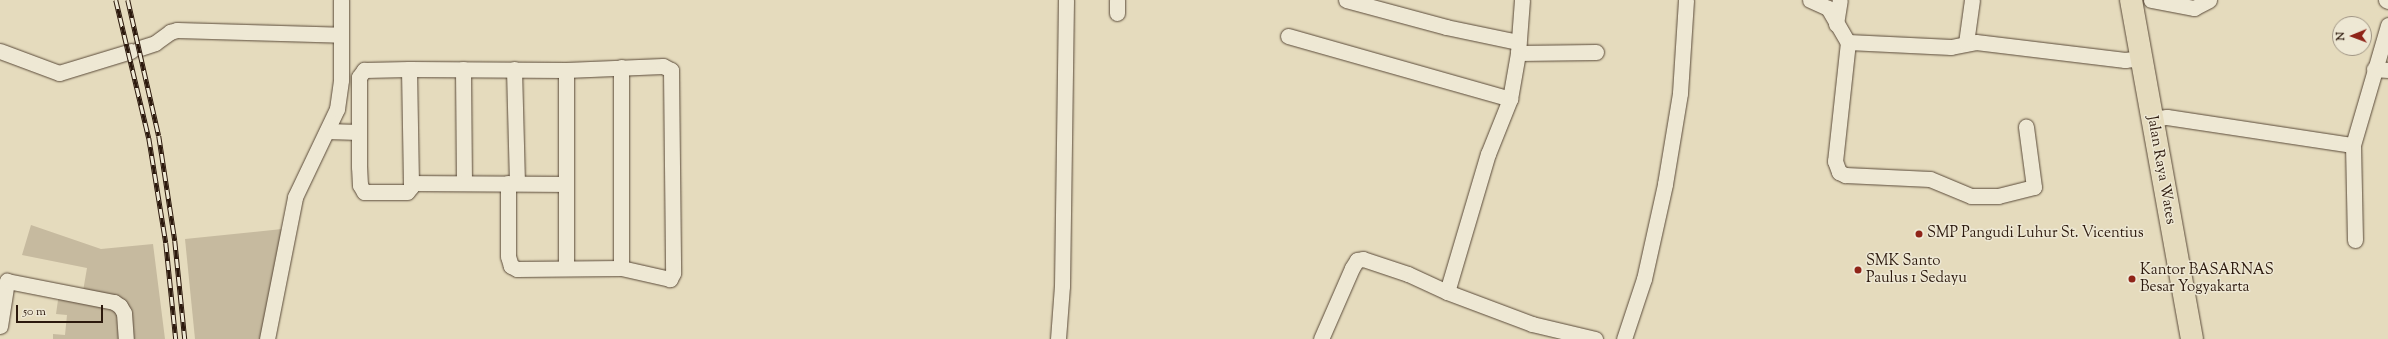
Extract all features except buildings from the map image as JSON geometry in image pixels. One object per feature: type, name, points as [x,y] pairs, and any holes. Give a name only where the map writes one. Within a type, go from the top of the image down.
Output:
[{"type":"highway","name":"Jalan Raya Wates","points":[[2131,0],[2192,339]]},
{"type":"street","points":[[267,339],[294,197],[337,109],[341,80],[341,0]]},
{"type":"street","points":[[1058,339],[1062,270],[1066,0]]},
{"type":"street","points":[[1346,0],[1518,47],[1596,52]]},
{"type":"street","points":[[1447,292],[1488,154],[1510,99],[1518,47],[1522,0]]},
{"type":"street","points":[[1624,339],[1644,279],[1665,184],[1680,93],[1686,0]]},
{"type":"street","points":[[1810,0],[1828,8],[1836,24],[1848,42],[1835,161],[1839,172],[1844,175],[1930,179],[1970,196],[1998,196],[2034,187],[2026,128]]},
{"type":"street","points":[[1836,24],[1840,0]]},
{"type":"street","points":[[1966,43],[1972,0]]},
{"type":"street","points":[[2151,0],[2194,8],[2209,0]]},
{"type":"street","points":[[2356,240],[2353,145],[2381,70],[2388,25]]},
{"type":"street","points":[[0,51],[58,73],[136,50],[155,43],[170,32],[177,30],[341,35]]},
{"type":"street","points":[[1288,36],[1510,99]]},
{"type":"street","points":[[1848,42],[1951,47],[1966,43],[1992,43],[2125,60],[2142,58]]},
{"type":"street","points":[[621,67],[622,268]]},
{"type":"street","points":[[409,69],[413,183],[407,192],[368,193],[361,189],[359,132],[360,73],[370,69],[409,69],[463,69],[514,69],[566,70],[621,67],[668,67],[673,74],[673,273],[670,279],[622,268],[516,269],[512,266],[508,256],[512,183],[514,69]]},
{"type":"street","points":[[463,69],[464,182]]},
{"type":"street","points":[[566,70],[566,268]]},
{"type":"street","points":[[337,109],[359,108]]},
{"type":"street","points":[[2152,119],[2166,117],[2353,145]]},
{"type":"street","points":[[327,131],[359,132]]},
{"type":"street","points":[[413,183],[464,182],[566,184]]},
{"type":"street","points":[[1321,339],[1352,268],[1358,260],[1363,259],[1408,274],[1447,292],[1532,324],[1595,339]]},
{"type":"street","points":[[0,326],[7,281],[114,302],[120,306],[124,312],[126,339]]},
{"type":"shaded area","points":[[31,225],[101,249],[153,244],[165,339],[53,339],[53,334],[65,335],[67,315],[56,314],[59,293],[82,297],[87,268],[22,255]]},
{"type":"shaded area","points":[[282,229],[262,339],[195,339],[185,239]]},
{"type":"railway","points":[[116,0],[149,138],[166,243],[176,339]]},
{"type":"railway","points":[[128,0],[159,136],[175,241],[185,339]]},
{"type":"place","name":"SMP Pangudi Luhur St. Vicentius","points":[[1919,234]]},
{"type":"place","name":"SMK Santo Paulus 1 Sedayu","points":[[1858,270]]},
{"type":"place","name":"Kantor BASARNAS Besar Yogyakarta","points":[[2132,279]]}]
